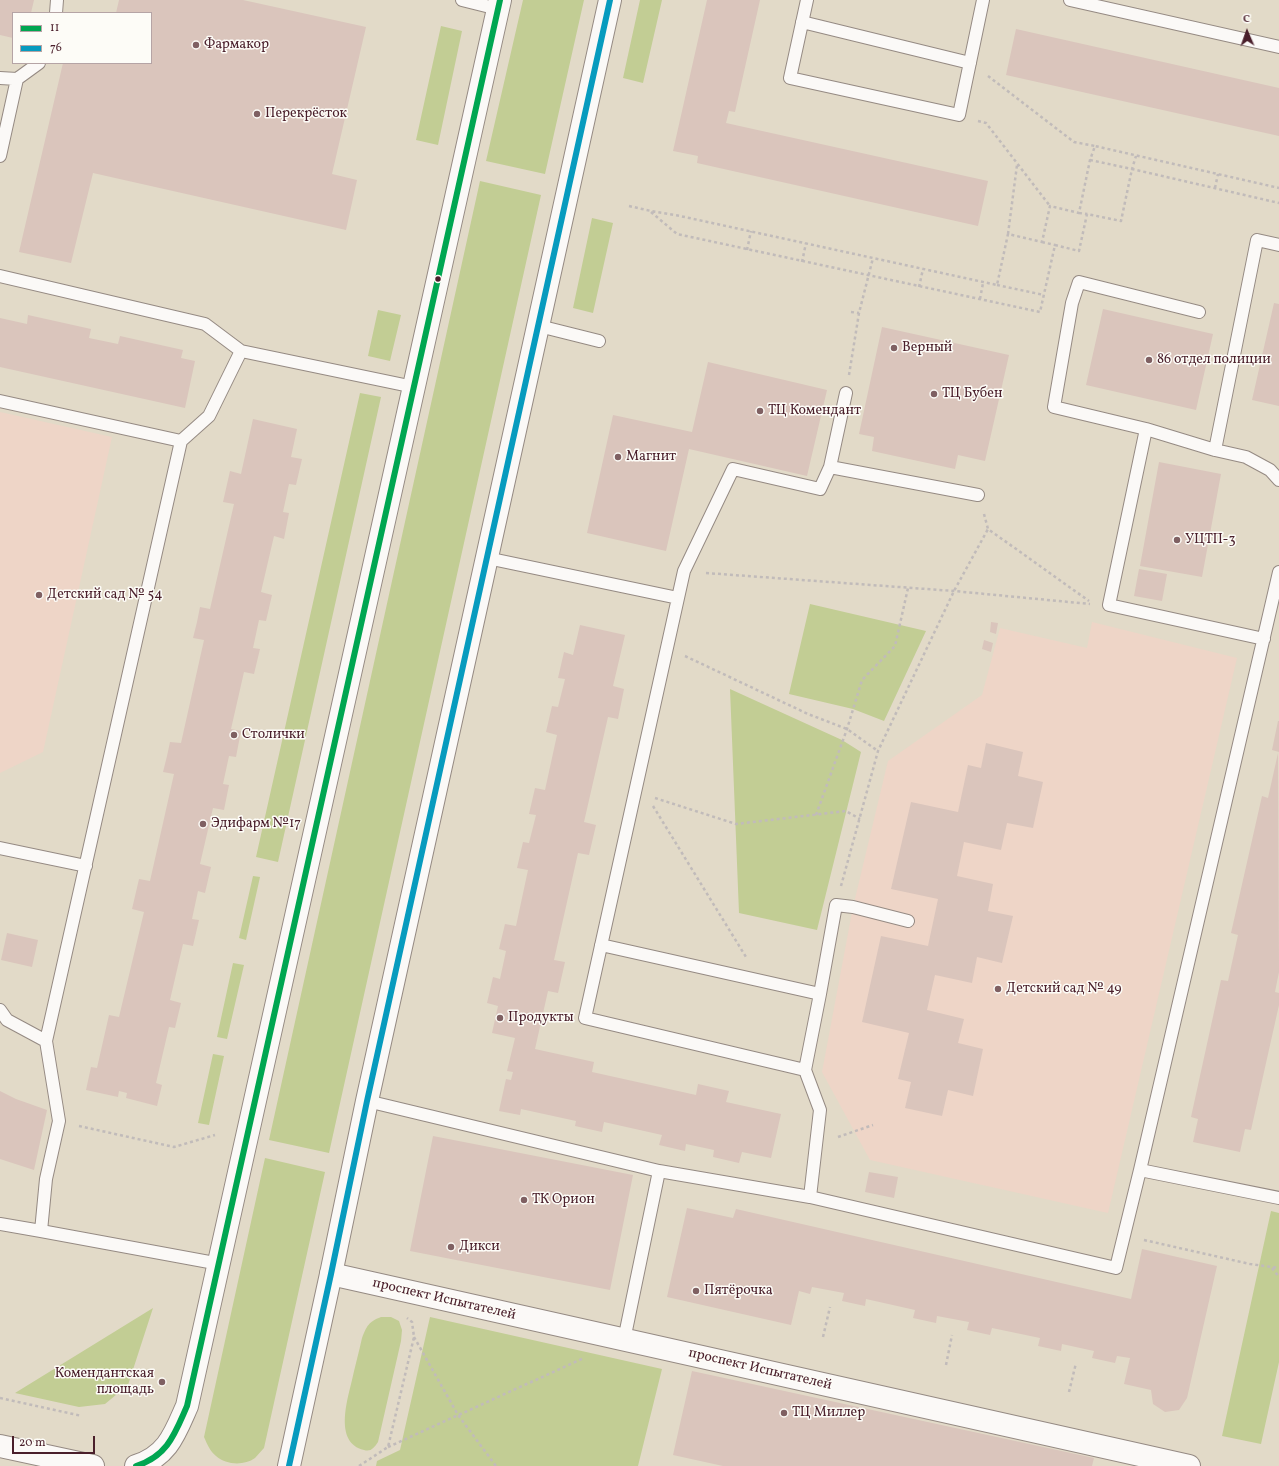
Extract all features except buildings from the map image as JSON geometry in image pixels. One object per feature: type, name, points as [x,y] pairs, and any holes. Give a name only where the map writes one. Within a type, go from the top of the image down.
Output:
[{"type":"street","points":[[289,1466],[367,1100],[610,0]]},
{"type":"street","points":[[136,1466],[148,1462],[164,1450],[187,1406],[220,1264],[499,4]]},
{"type":"street","name":"проспект Испытателей","points":[[331,1274],[1189,1466]]},
{"type":"street","points":[[0,1446],[93,1466]]},
{"type":"lane","points":[[56,12],[58,0]]},
{"type":"lane","points":[[462,0],[499,4]]},
{"type":"lane","points":[[807,0],[790,78],[958,116],[983,0]]},
{"type":"lane","points":[[1070,0],[1279,48]]},
{"type":"lane","points":[[802,22],[970,63]]},
{"type":"lane","points":[[0,78],[17,78],[38,64]]},
{"type":"lane","points":[[0,156],[17,78]]},
{"type":"lane","points":[[1214,450],[1256,240],[1279,245]]},
{"type":"lane","points":[[0,276],[206,324],[241,350],[414,387]]},
{"type":"lane","points":[[1199,312],[1078,282],[1072,303],[1054,407],[1146,429],[1214,450],[1246,456],[1270,470],[1279,480]]},
{"type":"lane","points":[[539,326],[599,341]]},
{"type":"lane","points":[[41,1231],[46,1179],[59,1122],[46,1040],[181,442],[209,416],[241,350]]},
{"type":"lane","points":[[805,1070],[585,1018],[601,945],[641,794],[667,647],[684,571],[733,469],[820,488],[830,467],[846,393]]},
{"type":"lane","points":[[0,401],[181,442]]},
{"type":"lane","points":[[1146,429],[1108,605],[1264,639]]},
{"type":"lane","points":[[830,467],[978,495]]},
{"type":"lane","points":[[487,558],[678,598]]},
{"type":"lane","points":[[367,1100],[659,1171],[810,1196],[1116,1268],[1279,572]]},
{"type":"lane","points":[[0,848],[86,866]]},
{"type":"lane","points":[[810,1196],[820,1110],[805,1070],[836,905],[853,907],[908,921]]},
{"type":"lane","points":[[601,945],[820,994]]},
{"type":"lane","points":[[0,1010],[6,1020],[46,1040]]},
{"type":"lane","points":[[1140,1170],[1279,1198]]},
{"type":"lane","points":[[624,1340],[659,1171]]},
{"type":"lane","points":[[0,1224],[220,1264]]},
{"type":"path","points":[[970,63],[1074,142],[1279,188]]},
{"type":"path","points":[[958,116],[986,123],[1050,206],[1079,213],[1121,221],[1136,156]]},
{"type":"path","points":[[1079,213],[1090,160],[1095,146]]},
{"type":"path","points":[[1090,160],[1279,203]]},
{"type":"path","points":[[997,285],[1008,234],[1017,164]]},
{"type":"path","points":[[1215,188],[1218,174]]},
{"type":"path","points":[[629,206],[1044,295]]},
{"type":"path","points":[[1042,242],[1050,206]]},
{"type":"path","points":[[651,211],[677,234],[1040,312],[1054,245]]},
{"type":"path","points":[[1008,234],[1079,250],[1087,214]]},
{"type":"path","points":[[747,250],[751,231]]},
{"type":"path","points":[[802,262],[806,243]]},
{"type":"path","points":[[846,393],[859,313],[873,258]]},
{"type":"path","points":[[919,287],[923,269]]},
{"type":"path","points":[[980,299],[983,282]]},
{"type":"path","points":[[850,312],[859,313]]},
{"type":"path","points":[[684,571],[954,591],[1094,605],[988,529],[978,495]]},
{"type":"path","points":[[836,905],[878,751],[954,591],[988,529]]},
{"type":"path","points":[[816,815],[847,730],[862,680],[895,646],[908,588]]},
{"type":"path","points":[[667,647],[808,714],[847,730],[878,751]]},
{"type":"path","points":[[641,794],[736,824],[846,811],[860,819]]},
{"type":"path","points":[[641,794],[761,981]]},
{"type":"path","points":[[59,1122],[174,1147],[215,1136]]},
{"type":"path","points":[[816,1143],[855,1132],[873,1125]]},
{"type":"path","points":[[1124,1235],[1250,1264],[1279,1268]]},
{"type":"path","points":[[1272,1267],[1279,1277]]},
{"type":"path","points":[[823,1337],[830,1307]]},
{"type":"path","points":[[388,1447],[414,1337],[412,1322],[403,1314]]},
{"type":"path","points":[[946,1365],[952,1335]]},
{"type":"path","points":[[414,1337],[458,1415],[496,1466]]},
{"type":"path","points":[[359,1466],[388,1447],[588,1356]]},
{"type":"path","points":[[1069,1392],[1076,1363]]},
{"type":"path","points":[[0,1398],[82,1416]]},
{"type":"shaded area","name":"Детский сад № 54","points":[[0,412],[112,437],[43,752],[0,773]]},
{"type":"shaded area","name":"Детский сад № 49","points":[[1092,622],[1237,658],[1108,1213],[870,1160],[822,1072],[853,907],[888,761],[982,695],[1000,628],[1087,648]]},
{"type":"green space","points":[[523,0],[584,0],[545,174],[486,161]]},
{"type":"green space","points":[[640,0],[662,0],[643,83],[623,78]]},
{"type":"green space","points":[[441,26],[462,31],[438,145],[416,140]]},
{"type":"green space","points":[[480,181],[541,195],[329,1153],[269,1140]]},
{"type":"green space","points":[[592,218],[613,223],[593,313],[573,308]]},
{"type":"green space","points":[[378,310],[401,315],[390,361],[368,356]]},
{"type":"green space","points":[[360,393],[381,397],[278,862],[256,857]]},
{"type":"green space","points":[[810,604],[926,631],[884,721],[853,709],[789,694]]},
{"type":"green space","points":[[730,689],[842,740],[861,752],[817,930],[739,913]]},
{"type":"green space","points":[[253,876],[260,877],[246,940],[239,938]]},
{"type":"green space","points":[[233,963],[244,965],[227,1039],[217,1037]]},
{"type":"green space","points":[[213,1054],[224,1056],[209,1125],[198,1123]]},
{"type":"green space","points":[[265,1158],[325,1172],[264,1448],[251,1461],[230,1463],[220,1459],[210,1450],[204,1437]]},
{"type":"green space","points":[[1271,1211],[1279,1213],[1279,1362],[1261,1444],[1222,1436]]},
{"type":"green space","points":[[153,1308],[128,1385],[105,1404],[79,1407],[15,1393]]},
{"type":"green space","points":[[381,1317],[391,1317],[399,1321],[402,1330],[401,1341],[378,1442],[372,1449],[364,1450],[355,1446],[349,1439],[346,1430],[346,1410],[365,1330],[368,1325]]},
{"type":"green space","points":[[430,1317],[662,1369],[638,1466],[376,1466],[377,1461],[400,1450]]},
{"type":"transit line","name":"11","points":[[136,1466],[147,1462],[163,1450],[174,1434],[187,1406],[500,0]]},
{"type":"transit line","name":"76","points":[[289,1466],[367,1101],[610,0]]},
{"type":"place","name":"Фармакор","points":[[196,45]]},
{"type":"place","name":"Перекрёсток","points":[[257,114]]},
{"type":"place","name":"Верный","points":[[894,348]]},
{"type":"place","name":"86 отдел полиции","points":[[1149,360]]},
{"type":"place","name":"ТЦ Бубен","points":[[934,394]]},
{"type":"place","name":"ТЦ Комендант","points":[[760,411]]},
{"type":"place","name":"Магнит","points":[[618,457]]},
{"type":"place","name":"УЦТП-3","points":[[1177,540]]},
{"type":"place","name":"Детский сад № 54","points":[[39,595]]},
{"type":"place","name":"Столички","points":[[234,735]]},
{"type":"place","name":"Эдифарм №17","points":[[203,824]]},
{"type":"place","name":"Детский сад № 49","points":[[998,989]]},
{"type":"place","name":"Продукты","points":[[500,1018]]},
{"type":"place","name":"ТК Орион","points":[[524,1200]]},
{"type":"place","name":"Дикси","points":[[451,1247]]},
{"type":"place","name":"Пятёрочка","points":[[696,1291]]},
{"type":"place","name":"Комендантская площадь","points":[[162,1382]]},
{"type":"place","name":"ТЦ Миллер","points":[[784,1413]]}]
